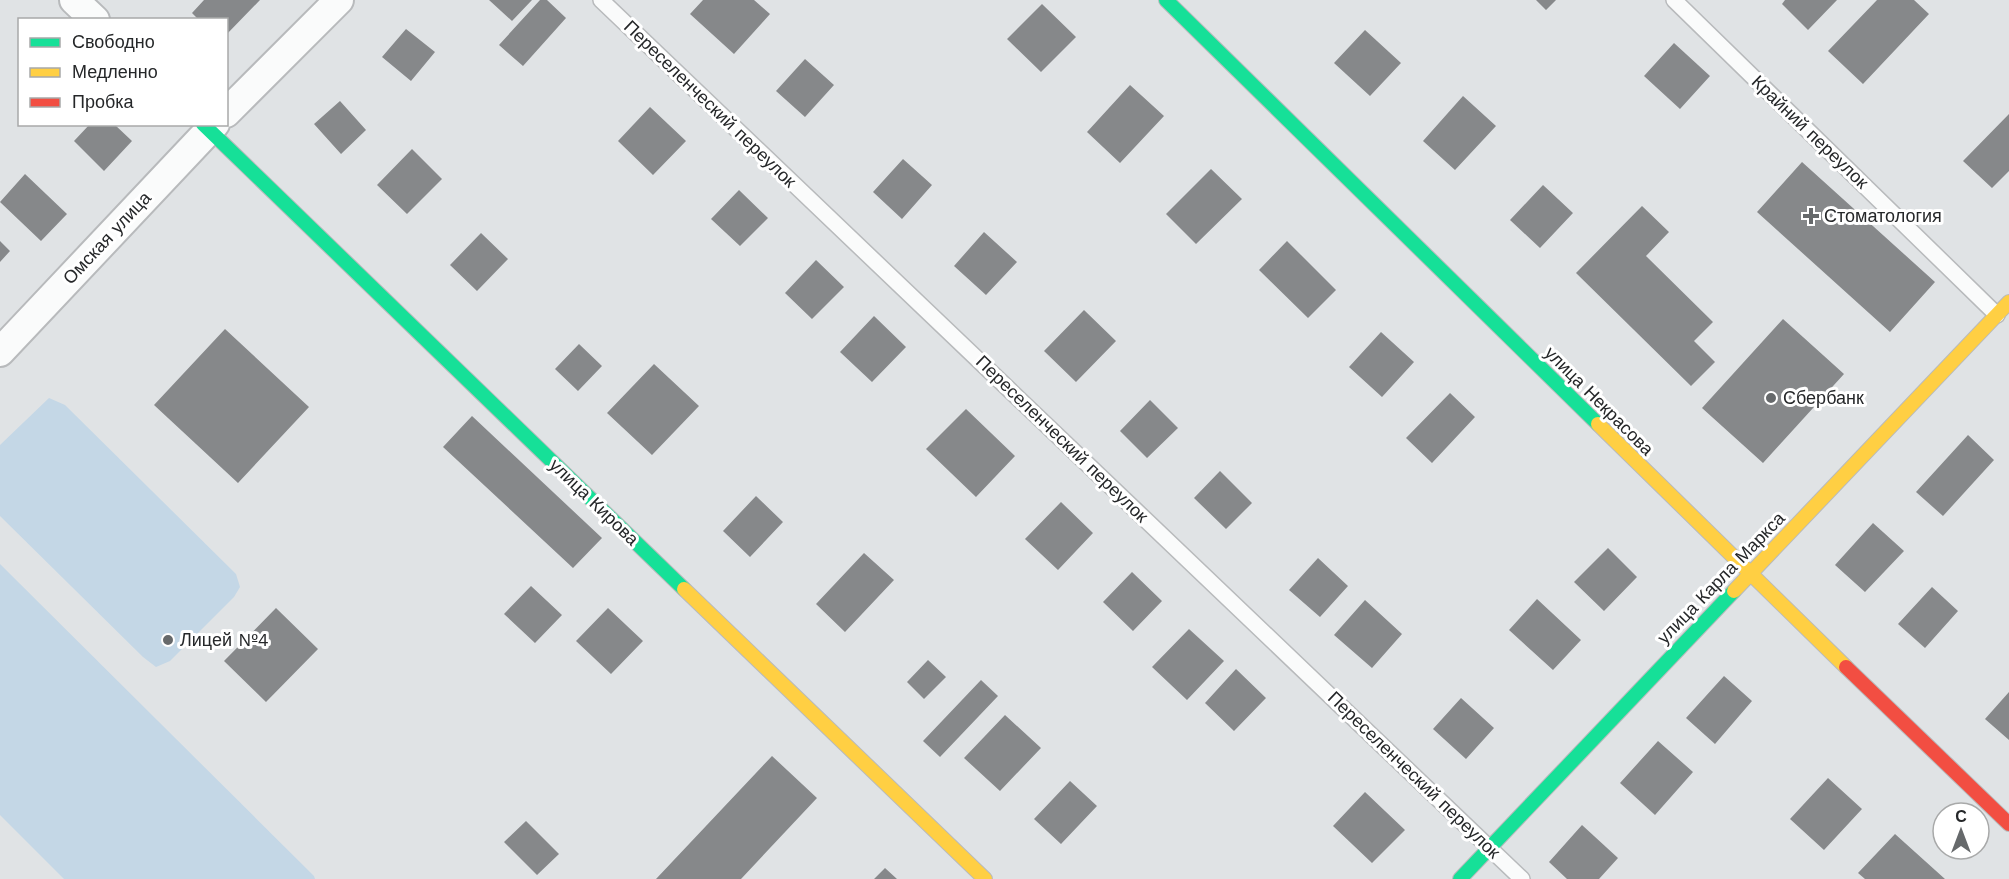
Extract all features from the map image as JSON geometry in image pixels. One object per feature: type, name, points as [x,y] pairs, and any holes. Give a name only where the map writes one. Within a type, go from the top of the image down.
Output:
[{"type":"street","points":[[74,0],[93,18]]},
{"type":"street","name":"Омская улица","points":[[228,108],[339,0]]},
{"type":"street","name":"улица Некрасова","points":[[1166,0],[1750,574],[2009,824]]},
{"type":"street","name":"Омская улица","points":[[0,352],[210,126]]},
{"type":"street","name":"улица Кирова","points":[[216,126],[986,879]]},
{"type":"street","name":"улица Карла Маркса","points":[[1460,879],[2009,302]]},
{"type":"lane","name":"Переселенческий переулок","points":[[601,0],[1522,879]]},
{"type":"lane","name":"Крайний переулок","points":[[1674,0],[1997,315]]},
{"type":"shaded area","points":[[49,398],[65,405],[236,574],[240,587],[234,597],[170,661],[156,667],[143,657],[0,516],[0,445]]},
{"type":"shaded area","points":[[0,564],[315,879],[64,879],[0,815]]},
{"type":"building","points":[[204,0],[260,0],[228,33],[228,18],[197,18],[192,13]]},
{"type":"building","points":[[489,0],[532,0],[512,21]]},
{"type":"building","points":[[540,0],[547,0],[566,18],[523,66],[499,45]]},
{"type":"building","points":[[703,0],[754,0],[770,14],[734,54],[690,14]]},
{"type":"building","points":[[1536,0],[1556,0],[1546,10]]},
{"type":"building","points":[[1785,0],[1837,0],[1808,30],[1782,4]]},
{"type":"building","points":[[1877,0],[1914,0],[1929,14],[1863,84],[1828,51]]},
{"type":"building","points":[[1042,4],[1076,37],[1041,72],[1007,39]]},
{"type":"building","points":[[406,29],[435,52],[411,81],[382,57]]},
{"type":"building","points":[[1365,30],[1401,63],[1370,96],[1334,63]]},
{"type":"building","points":[[1674,43],[1710,76],[1680,109],[1644,76]]},
{"type":"building","points":[[805,59],[834,85],[805,117],[776,91]]},
{"type":"building","points":[[1130,85],[1164,116],[1120,163],[1087,132]]},
{"type":"building","points":[[1463,96],[1496,126],[1455,170],[1423,141]]},
{"type":"building","points":[[340,101],[366,130],[341,154],[314,124]]},
{"type":"building","points":[[650,107],[686,141],[653,175],[618,141]]},
{"type":"building","points":[[2009,114],[2009,171],[1992,188],[1963,161]]},
{"type":"building","points":[[88,126],[116,126],[132,141],[104,171],[74,141]]},
{"type":"building","points":[[412,149],[442,179],[407,214],[377,185]]},
{"type":"building","points":[[903,159],[932,185],[902,219],[873,192]]},
{"type":"building","points":[[1802,162],[1935,282],[1890,332],[1757,212]]},
{"type":"building","points":[[1211,169],[1242,199],[1196,244],[1166,214]]},
{"type":"building","points":[[25,174],[67,214],[41,241],[0,202]]},
{"type":"building","points":[[1543,185],[1573,213],[1540,248],[1510,220]]},
{"type":"building","points":[[739,190],[768,218],[740,246],[711,219]]},
{"type":"building","points":[[1642,206],[1669,232],[1646,256],[1713,322],[1694,341],[1715,362],[1691,386],[1576,273]]},
{"type":"building","points":[[984,232],[1017,262],[986,295],[954,266]]},
{"type":"building","points":[[481,233],[508,259],[477,291],[450,265]]},
{"type":"building","points":[[0,241],[10,251],[0,262]]},
{"type":"building","points":[[1287,241],[1336,290],[1308,318],[1259,270]]},
{"type":"building","points":[[816,260],[844,287],[812,319],[785,293]]},
{"type":"building","points":[[1084,310],[1116,341],[1076,382],[1044,351]]},
{"type":"building","points":[[874,316],[906,347],[872,382],[840,352]]},
{"type":"building","points":[[1783,319],[1844,374],[1763,463],[1702,408]]},
{"type":"building","points":[[225,329],[309,407],[238,483],[154,405]]},
{"type":"building","points":[[1381,332],[1414,362],[1382,397],[1349,367]]},
{"type":"building","points":[[579,344],[602,366],[578,391],[555,369]]},
{"type":"building","points":[[654,364],[699,406],[652,455],[607,413]]},
{"type":"building","points":[[1450,393],[1475,417],[1432,463],[1406,438]]},
{"type":"building","points":[[1150,400],[1178,428],[1147,458],[1120,431]]},
{"type":"building","points":[[966,409],[1015,456],[976,497],[926,449]]},
{"type":"building","points":[[472,416],[602,538],[573,568],[443,447]]},
{"type":"building","points":[[1968,435],[1994,460],[1943,516],[1916,492]]},
{"type":"building","points":[[1220,471],[1252,503],[1226,529],[1194,498]]},
{"type":"building","points":[[756,496],[783,522],[750,557],[723,531]]},
{"type":"building","points":[[1061,502],[1093,533],[1058,570],[1025,539]]},
{"type":"building","points":[[1873,523],[1904,551],[1865,592],[1835,565]]},
{"type":"building","points":[[1608,548],[1637,577],[1604,611],[1574,582]]},
{"type":"building","points":[[864,553],[894,580],[845,632],[816,604]]},
{"type":"building","points":[[1318,558],[1348,586],[1320,617],[1289,590]]},
{"type":"building","points":[[1132,572],[1162,601],[1133,631],[1103,602]]},
{"type":"building","points":[[531,586],[562,615],[535,643],[504,614]]},
{"type":"building","points":[[1932,587],[1958,611],[1925,648],[1898,624]]},
{"type":"building","points":[[1537,599],[1581,640],[1553,670],[1509,630]]},
{"type":"building","points":[[1365,600],[1402,634],[1372,668],[1334,635]]},
{"type":"building","points":[[276,608],[318,649],[266,702],[224,661]]},
{"type":"building","points":[[608,608],[643,641],[611,674],[576,641]]},
{"type":"building","points":[[1189,629],[1224,661],[1187,700],[1152,667]]},
{"type":"building","points":[[928,660],[946,677],[924,699],[907,682]]},
{"type":"building","points":[[1236,669],[1266,698],[1234,731],[1205,703]]},
{"type":"building","points":[[1724,676],[1752,701],[1715,744],[1686,718]]},
{"type":"building","points":[[981,680],[998,696],[940,757],[923,741]]},
{"type":"building","points":[[2009,692],[2009,740],[1985,719]]},
{"type":"building","points":[[1461,698],[1494,728],[1466,759],[1433,729]]},
{"type":"building","points":[[1005,715],[1041,748],[1000,791],[964,758]]},
{"type":"building","points":[[1658,741],[1693,772],[1655,815],[1620,783]]},
{"type":"building","points":[[772,756],[817,798],[741,879],[656,879]]},
{"type":"building","points":[[1828,778],[1862,809],[1824,850],[1790,819]]},
{"type":"building","points":[[1070,781],[1097,806],[1061,844],[1034,819]]},
{"type":"building","points":[[1365,792],[1405,830],[1372,863],[1333,826]]},
{"type":"building","points":[[526,821],[559,854],[537,875],[504,842]]},
{"type":"building","points":[[1582,825],[1618,858],[1599,879],[1567,879],[1549,862]]},
{"type":"building","points":[[1895,834],[1945,879],[1865,879],[1858,873]]},
{"type":"building","points":[[885,868],[897,879],[874,879]]},
{"type":"traffic: fast","points":[[1166,0],[1598,424]]},
{"type":"traffic: fast","points":[[205,126],[684,589]]},
{"type":"traffic: fast","points":[[1460,879],[1734,591]]},
{"type":"traffic: slow","points":[[1734,591],[2009,302]]},
{"type":"traffic: slow","points":[[1598,424],[1846,667]]},
{"type":"traffic: slow","points":[[684,589],[985,879]]},
{"type":"traffic: jam","points":[[1846,667],[2009,824]]},
{"type":"place","name":"Стоматология","points":[[1811,216]]},
{"type":"place","name":"Сбербанк","points":[[1771,398]]},
{"type":"place","name":"Лицей №4","points":[[168,640]]}]
